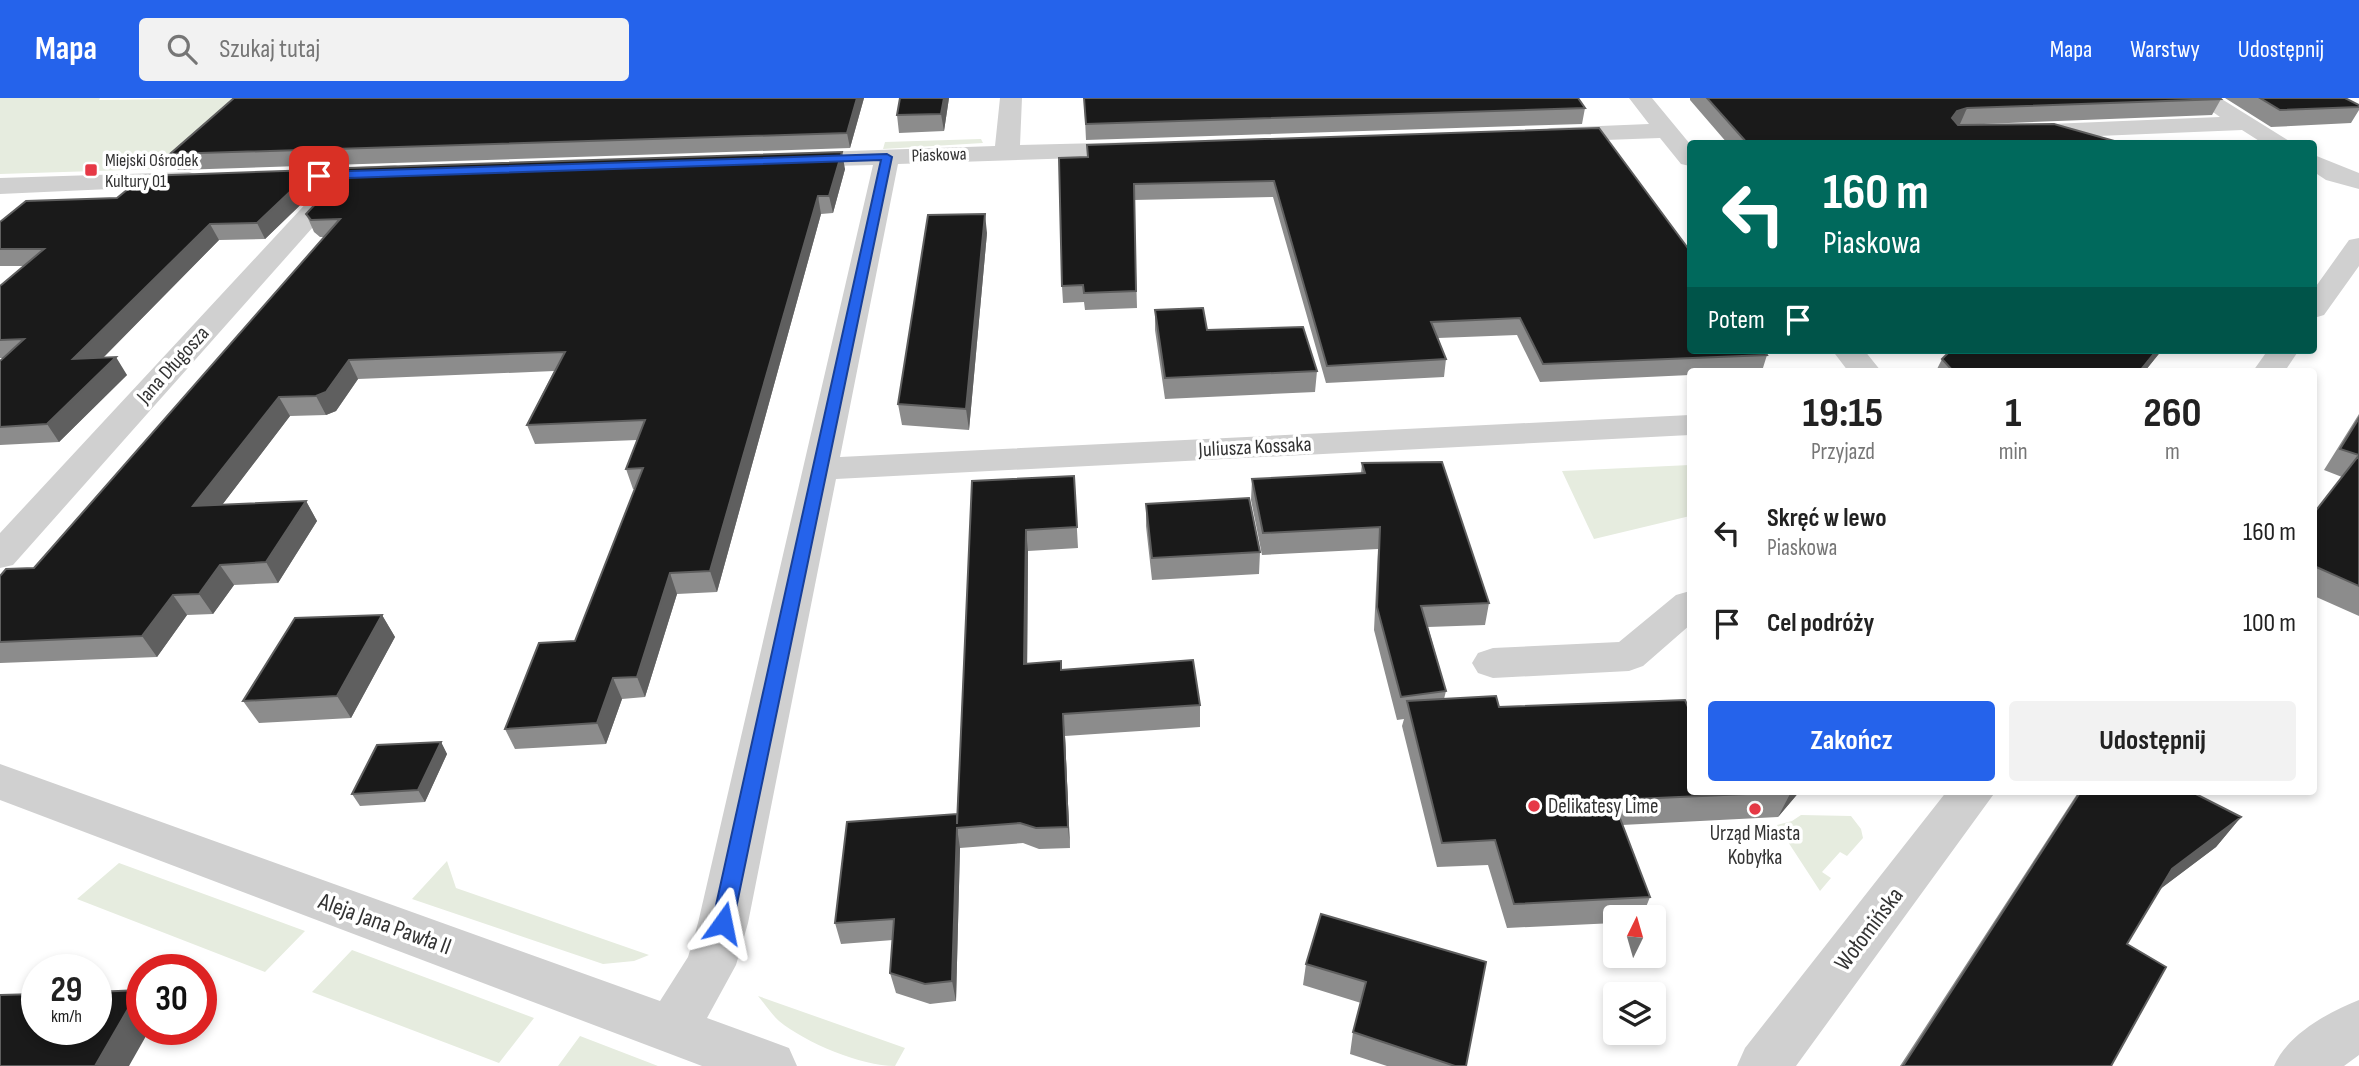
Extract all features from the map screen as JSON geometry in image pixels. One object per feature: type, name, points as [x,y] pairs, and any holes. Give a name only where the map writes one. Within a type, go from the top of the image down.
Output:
[{"type":"street","points":[[1007,153],[1011,98]]},
{"type":"street","points":[[1640,98],[1687,155]]},
{"type":"street","points":[[2204,98],[2276,140]]},
{"type":"street","points":[[2001,133],[2248,123]]},
{"type":"street","points":[[1524,136],[1667,131]]},
{"type":"street","name":"Piaskowa","points":[[762,161],[1160,148]]},
{"type":"street","points":[[672,1029],[710,965],[723,923],[887,157]]},
{"type":"street","points":[[2317,164],[2335,175],[2359,181]]},
{"type":"street","points":[[236,178],[416,172]]},
{"type":"street","name":"Jana Długosza","points":[[0,556],[346,175]]},
{"type":"street","points":[[0,186],[209,179]]},
{"type":"street","points":[[2317,305],[2359,246]]},
{"type":"street","points":[[1850,354],[1862,368]]},
{"type":"street","name":"Juliusza Kossaka","points":[[819,469],[1687,425]]},
{"type":"street","points":[[1493,663],[1629,656],[1687,607]]},
{"type":"street","name":"Aleja Jana Pawła II","points":[[0,782],[770,1066]]},
{"type":"street","name":"Wołomińska","points":[[1765,1066],[1970,795]]},
{"type":"street","points":[[2301,1066],[2359,1024]]},
{"type":"shaded area","points":[[0,98],[241,98],[159,169],[0,174]]},
{"type":"shaded area","points":[[981,139],[983,143],[883,149],[885,142]]},
{"type":"shaded area","points":[[1687,465],[1687,517],[1594,539],[1562,471]]},
{"type":"shaded area","points":[[1801,815],[1851,816],[1861,829],[1863,838],[1847,856],[1840,852],[1822,872],[1831,878],[1820,891],[1777,825]]},
{"type":"shaded area","points":[[447,861],[456,888],[649,955],[634,961],[603,964],[412,899]]},
{"type":"shaded area","points":[[119,863],[305,931],[265,972],[77,899]]},
{"type":"shaded area","points":[[352,950],[534,1018],[499,1063],[312,992]]},
{"type":"shaded area","points":[[758,996],[905,1048],[895,1066],[850,1058],[790,1029],[776,1018]]},
{"type":"shaded area","points":[[580,1036],[658,1066],[558,1066]]},
{"type":"building","points":[[234,98],[857,98],[847,133],[170,154]]},
{"type":"building","points":[[900,98],[944,98],[941,114],[897,115]]},
{"type":"building","points":[[1084,98],[1578,98],[1585,108],[1086,124]]},
{"type":"building","points":[[1707,98],[2221,99],[1967,108],[1957,111],[1952,118],[1958,125],[2054,124],[2111,140],[1744,140]]},
{"type":"building","points":[[2260,98],[2345,98],[2359,107],[2280,110]]},
{"type":"building","points":[[1599,128],[1687,247],[1687,354],[1767,355],[1543,364],[1520,318],[1431,322],[1446,359],[1327,366],[1274,181],[1134,184],[1136,291],[1084,293],[1083,285],[1062,286],[1059,158],[1088,157],[1087,145]]},
{"type":"building","points":[[842,152],[829,196],[818,196],[710,571],[670,573],[637,677],[613,678],[597,723],[505,729],[539,643],[575,641],[643,468],[626,469],[645,420],[527,425],[565,352],[349,360],[326,392],[316,396],[279,397],[193,506],[306,501],[266,562],[220,565],[199,594],[173,595],[142,636],[0,642],[0,576],[6,569],[34,568],[340,219],[311,220],[306,214],[349,168]]},
{"type":"building","points":[[313,170],[257,223],[210,224],[73,359],[116,357],[47,424],[0,427],[0,361],[24,339],[0,340],[0,286],[44,249],[0,249],[0,222],[26,201],[117,198],[144,176]]},
{"type":"building","points":[[985,214],[966,409],[898,404],[928,215]]},
{"type":"building","points":[[1203,308],[1207,330],[1303,327],[1317,371],[1165,378],[1155,310]]},
{"type":"building","points":[[1947,354],[2154,354],[2142,368],[1950,368],[1942,359]]},
{"type":"building","points":[[2359,418],[2359,455],[2340,449]]},
{"type":"building","points":[[2359,455],[2359,586],[2317,567],[2317,509]]},
{"type":"building","points":[[1442,462],[1489,603],[1421,606],[1446,691],[1401,697],[1377,607],[1380,527],[1263,533],[1252,479],[1365,473],[1362,463]]},
{"type":"building","points":[[1074,476],[1077,527],[1026,530],[1024,664],[1061,661],[1061,670],[1193,660],[1200,705],[1063,714],[1068,827],[1036,828],[1020,823],[957,828],[952,981],[925,984],[890,973],[894,919],[835,923],[847,822],[957,814],[957,824],[972,481]]},
{"type":"building","points":[[1249,498],[1260,552],[1152,558],[1146,504]]},
{"type":"building","points":[[382,615],[337,696],[243,701],[295,618]]},
{"type":"building","points":[[1496,696],[1499,707],[1685,700],[1687,795],[1724,795],[1613,800],[1650,897],[1514,904],[1495,840],[1442,843],[1407,701]]},
{"type":"building","points":[[441,742],[418,790],[352,794],[377,745]]},
{"type":"building","points":[[2078,795],[2198,795],[2241,817],[2172,869],[2127,944],[2166,967],[2111,1066],[1903,1066]]},
{"type":"building","points":[[1321,914],[1486,962],[1466,1066],[1455,1066],[1353,1032],[1366,982],[1306,964]]},
{"type":"building","points":[[112,991],[126,991],[126,1012],[112,1037]]},
{"type":"building","points":[[21,994],[21,1045],[107,1045],[95,1066],[0,1066],[0,995]]},
{"type":"place","name":"Miejski Ośrodek Kultury 01","points":[[91,170]]},
{"type":"place","name":"Delikatesy Lime","points":[[1534,806]]},
{"type":"place","name":"Urząd Miasta Kobyłka","points":[[1755,809]]},
{"type":"route","points":[[319,176],[887,157],[723,923]]}]
